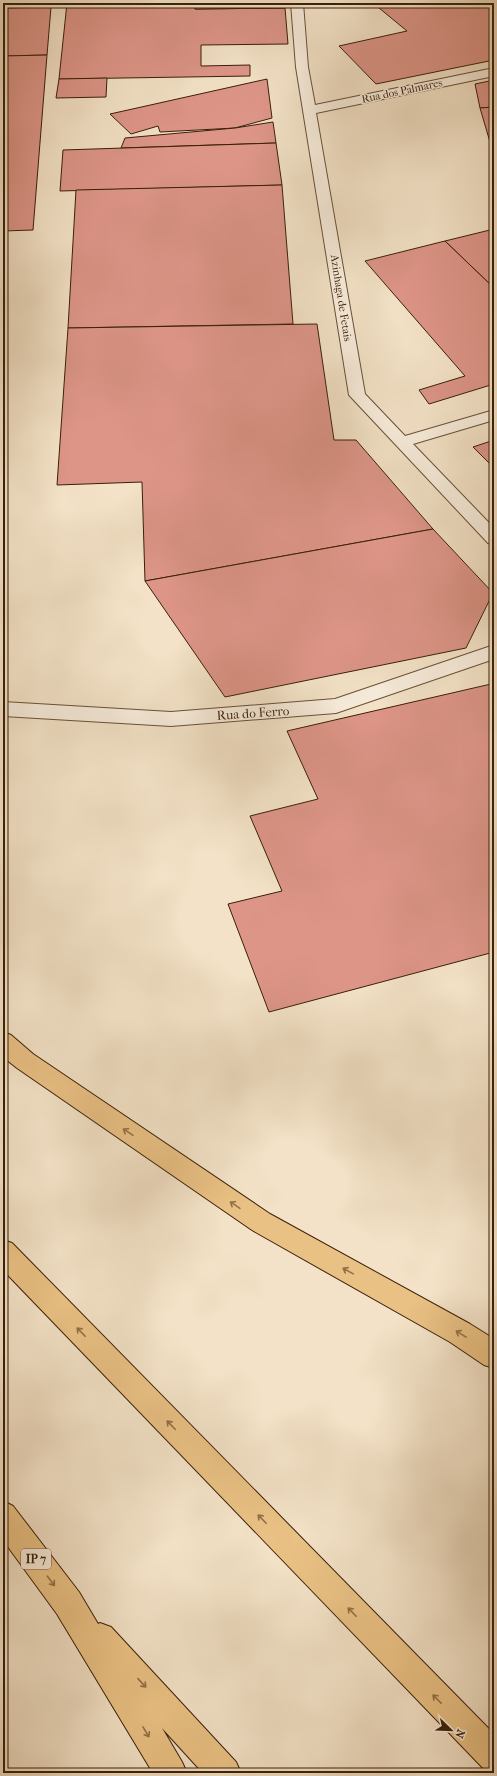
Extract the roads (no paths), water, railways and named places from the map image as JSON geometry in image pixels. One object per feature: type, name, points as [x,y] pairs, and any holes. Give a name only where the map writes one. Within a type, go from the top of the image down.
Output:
[{"type":"highway","points":[[3,1042],[24,1061],[261,1222],[460,1333],[494,1355]]},
{"type":"highway","points":[[3,1252],[494,1756]]},
{"type":"highway","name":"IP 7","points":[[3,1516],[68,1603]]},
{"type":"highway","points":[[68,1603],[171,1773]]},
{"type":"highway","points":[[68,1603],[225,1773]]},
{"type":"street","name":"Azinhaga de Fetais","points":[[297,3],[302,67],[357,395],[494,539]]},
{"type":"street","name":"Rua dos Palmares","points":[[310,110],[494,72]]},
{"type":"street","points":[[401,442],[494,415]]},
{"type":"street","name":"Rua do Ferro","points":[[3,709],[171,719],[336,706],[494,652]]}]
